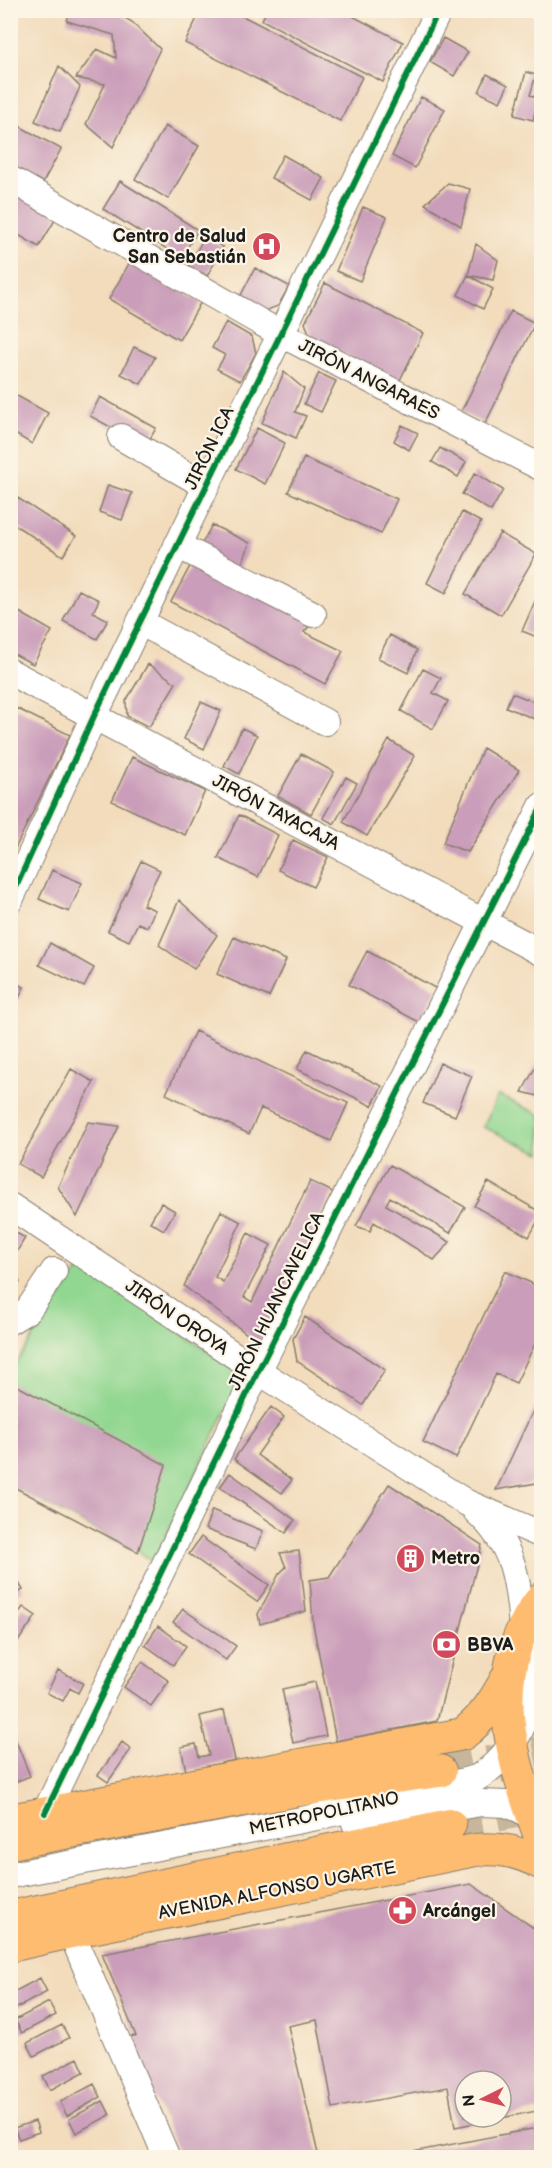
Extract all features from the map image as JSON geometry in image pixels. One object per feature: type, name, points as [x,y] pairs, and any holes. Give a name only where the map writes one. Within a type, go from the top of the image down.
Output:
[{"type":"main road","points":[[10,1820],[463,1734],[478,1723],[493,1704],[507,1677],[514,1650],[532,1632],[542,1598]]},
{"type":"main road","points":[[507,1677],[507,1713],[511,1745],[520,1783],[538,1828]]},
{"type":"main road","points":[[10,1843],[292,1791],[440,1771]]},
{"type":"main road","name":"AVENIDA ALFONSO UGARTE","points":[[10,1917],[450,1825]]},
{"type":"main road","name":"AVENIDA ALFONSO UGARTE","points":[[10,1946],[486,1848],[514,1851],[542,1864]]},
{"type":"street","name":"JIRÓN ICA","points":[[10,900],[93,716],[440,10]]},
{"type":"street","name":"JIRÓN ANGARAES","points":[[10,180],[281,334],[542,468]]},
{"type":"street","points":[[121,437],[206,486]]},
{"type":"street","points":[[177,545],[313,614]]},
{"type":"street","points":[[140,622],[325,723]]},
{"type":"street","name":"JIRÓN TAYACAJA","points":[[10,672],[542,953]]},
{"type":"street","name":"JIRÓN HUANCAVELICA","points":[[45,1813],[258,1371],[542,806]]},
{"type":"street","name":"JIRÓN OROYA","points":[[10,1206],[258,1371],[467,1503],[484,1518],[509,1552],[532,1632]]},
{"type":"street","points":[[10,1321],[28,1310],[54,1271]]},
{"type":"street","name":"JIRÓN OROYA","points":[[467,1503],[542,1535]]},
{"type":"street","name":"METROPOLITANO","points":[[10,1875],[317,1817],[477,1778],[492,1768],[511,1745],[526,1712],[527,1676],[533,1654],[532,1632]]},
{"type":"street","name":"METROPOLITANO","points":[[10,1890],[319,1829],[482,1803],[506,1804],[521,1810],[538,1828]]},
{"type":"street","name":"METROPOLITANO","points":[[10,1864],[298,1807]]},
{"type":"street","name":"METROPOLITANO","points":[[10,1904],[109,1887],[309,1844]]},
{"type":"street","points":[[71,1932],[167,2157]]},
{"type":"green space","points":[[498,1095],[541,1115],[541,1153],[483,1127]]},
{"type":"green space","points":[[82,1266],[243,1375],[154,1561],[11,1485],[10,1429],[13,1422],[11,1420],[11,1370]]},
{"type":"building","points":[[70,10],[112,10],[132,22],[160,49],[113,147],[86,124],[105,84],[76,78],[97,49],[116,58],[114,35],[67,21]]},
{"type":"building","points":[[201,10],[231,10],[362,77],[340,121],[185,43]]},
{"type":"building","points":[[267,10],[341,10],[403,42],[383,82],[262,20]]},
{"type":"building","points":[[443,38],[468,52],[454,76],[430,62]]},
{"type":"building","points":[[59,66],[80,87],[60,132],[35,121]]},
{"type":"building","points":[[526,72],[536,75],[530,95],[542,99],[542,114],[535,112],[533,120],[514,115]]},
{"type":"building","points":[[487,74],[508,85],[500,102],[479,92]]},
{"type":"building","points":[[421,97],[445,109],[415,168],[392,156]]},
{"type":"building","points":[[10,121],[61,149],[42,184],[10,166]]},
{"type":"building","points":[[165,126],[199,146],[168,199],[135,179]]},
{"type":"building","points":[[283,155],[324,178],[312,200],[271,178]]},
{"type":"building","points":[[120,181],[198,230],[181,258],[103,209]]},
{"type":"building","points":[[448,183],[470,189],[461,226],[425,204]]},
{"type":"building","points":[[10,187],[58,215],[39,247],[17,234],[10,246]]},
{"type":"building","points":[[363,207],[387,217],[360,281],[336,271]]},
{"type":"building","points":[[204,237],[223,247],[207,276],[189,266]]},
{"type":"building","points":[[476,244],[498,260],[493,280],[468,275]]},
{"type":"building","points":[[130,262],[201,302],[179,340],[109,299]]},
{"type":"building","points":[[255,268],[289,286],[278,306],[265,311],[240,297]]},
{"type":"building","points":[[468,275],[493,289],[483,309],[458,295]]},
{"type":"building","points":[[325,283],[423,333],[399,382],[311,338],[305,323]]},
{"type":"building","points":[[511,311],[535,323],[485,424],[461,412]]},
{"type":"building","points":[[226,322],[252,337],[256,353],[240,381],[217,369],[225,355],[212,348]]},
{"type":"building","points":[[134,347],[155,357],[141,384],[121,374]]},
{"type":"building","points":[[284,372],[304,389],[295,412],[306,416],[296,438],[262,423]]},
{"type":"building","points":[[319,373],[336,381],[321,412],[304,404]]},
{"type":"building","points":[[10,392],[48,413],[32,444],[10,431]]},
{"type":"building","points":[[100,397],[156,428],[146,446],[90,416]]},
{"type":"building","points":[[402,425],[418,433],[409,450],[394,441]]},
{"type":"building","points":[[257,428],[285,443],[265,484],[236,469]]},
{"type":"building","points":[[440,448],[466,462],[458,477],[432,462]]},
{"type":"building","points":[[304,458],[397,499],[381,534],[288,492]]},
{"type":"building","points":[[475,473],[503,490],[491,511],[462,494]]},
{"type":"building","points":[[108,485],[132,493],[122,520],[99,512]]},
{"type":"building","points":[[10,493],[76,536],[63,556],[10,522]]},
{"type":"building","points":[[462,512],[481,522],[446,593],[427,583]]},
{"type":"building","points":[[212,525],[250,543],[240,569],[312,623],[304,632],[343,651],[325,684],[171,602]]},
{"type":"building","points":[[500,533],[536,554],[501,615],[465,594]]},
{"type":"building","points":[[542,585],[542,639],[522,631]]},
{"type":"building","points":[[79,590],[99,600],[93,612],[108,620],[97,639],[63,621]]},
{"type":"building","points":[[19,612],[52,631],[33,664],[10,652],[10,626]]},
{"type":"building","points":[[390,635],[417,650],[408,673],[378,658]]},
{"type":"building","points":[[148,664],[176,683],[149,727],[127,716],[126,701]]},
{"type":"building","points":[[423,669],[441,678],[433,693],[448,701],[433,729],[401,711]]},
{"type":"building","points":[[512,693],[542,705],[542,722],[506,707]]},
{"type":"building","points":[[201,702],[221,711],[204,749],[184,739]]},
{"type":"building","points":[[10,705],[70,735],[10,859]]},
{"type":"building","points":[[242,728],[257,735],[239,774],[224,766]]},
{"type":"building","points":[[389,740],[415,756],[367,836],[343,822]]},
{"type":"building","points":[[483,748],[519,770],[468,852],[443,843]]},
{"type":"building","points":[[301,754],[334,772],[311,814],[278,796]]},
{"type":"building","points":[[132,757],[205,791],[185,835],[112,801]]},
{"type":"building","points":[[346,777],[357,783],[334,824],[323,818]]},
{"type":"building","points":[[239,815],[278,835],[258,877],[218,858]]},
{"type":"building","points":[[293,840],[328,857],[313,887],[278,870]]},
{"type":"building","points":[[141,861],[160,870],[143,905],[155,910],[147,927],[138,923],[129,941],[108,931]]},
{"type":"building","points":[[52,870],[82,883],[69,912],[39,899]]},
{"type":"building","points":[[179,900],[217,935],[194,969],[159,945]]},
{"type":"building","points":[[234,937],[286,960],[269,997],[217,974]]},
{"type":"building","points":[[50,943],[94,968],[84,987],[39,965]]},
{"type":"building","points":[[367,951],[437,989],[419,1022],[349,985]]},
{"type":"building","points":[[10,981],[24,987],[10,1018]]},
{"type":"building","points":[[195,1031],[348,1103],[331,1141],[261,1108],[249,1134],[166,1094]]},
{"type":"building","points":[[307,1050],[382,1086],[372,1106],[297,1069]]},
{"type":"building","points":[[542,1055],[542,1097],[522,1092]]},
{"type":"building","points":[[440,1063],[472,1076],[455,1116],[423,1103]]},
{"type":"building","points":[[71,1069],[94,1082],[41,1177],[18,1164]]},
{"type":"building","points":[[88,1122],[119,1126],[77,1217],[58,1187]]},
{"type":"building","points":[[390,1165],[465,1207],[450,1233],[390,1197],[386,1205],[450,1242],[434,1260],[374,1222],[370,1231],[356,1226]]},
{"type":"building","points":[[310,1181],[333,1192],[259,1343],[184,1286],[221,1211],[241,1222],[215,1277],[223,1282],[248,1233],[271,1245],[244,1297],[252,1302]]},
{"type":"building","points":[[488,1182],[542,1213],[529,1237],[474,1206]]},
{"type":"building","points":[[161,1203],[175,1211],[164,1230],[150,1222]]},
{"type":"building","points":[[10,1229],[25,1238],[10,1263]]},
{"type":"building","points":[[505,1271],[542,1288],[542,1329],[516,1383],[496,1374],[456,1458],[423,1442]]},
{"type":"building","points":[[10,1276],[20,1282],[10,1298]]},
{"type":"building","points":[[305,1317],[385,1370],[363,1405],[297,1361],[293,1339]]},
{"type":"building","points":[[10,1382],[166,1465],[138,1552],[10,1485],[10,1429],[14,1422],[10,1420]]},
{"type":"building","points":[[538,1400],[542,1402],[542,1482],[496,1490]]},
{"type":"building","points":[[271,1407],[284,1417],[257,1455],[292,1480],[282,1493],[234,1459]]},
{"type":"building","points":[[230,1473],[295,1520],[286,1533],[220,1487]]},
{"type":"building","points":[[389,1484],[482,1545],[437,1721],[336,1741],[313,1624],[310,1580],[329,1577]]},
{"type":"building","points":[[212,1510],[263,1531],[256,1549],[205,1529]]},
{"type":"building","points":[[201,1537],[269,1585],[257,1602],[189,1554]]},
{"type":"building","points":[[299,1551],[306,1611],[260,1624],[258,1614],[279,1574],[286,1567],[280,1553]]},
{"type":"building","points":[[13,1573],[23,1590],[10,1597],[10,1574]]},
{"type":"building","points":[[23,1607],[36,1616],[19,1640],[10,1634],[10,1625]]},
{"type":"building","points":[[183,1609],[236,1646],[226,1660],[173,1622]]},
{"type":"building","points":[[158,1626],[186,1646],[173,1665],[145,1645]]},
{"type":"building","points":[[142,1662],[169,1681],[151,1706],[124,1687]]},
{"type":"building","points":[[58,1670],[83,1683],[78,1693],[70,1688],[63,1701],[47,1693]]},
{"type":"building","points":[[315,1682],[326,1736],[293,1743],[282,1689]]},
{"type":"building","points":[[224,1710],[235,1760],[186,1771],[181,1747],[196,1744],[199,1757],[209,1755],[200,1716]]},
{"type":"building","points":[[10,1726],[30,1776],[10,1784]]},
{"type":"building","points":[[122,1742],[131,1749],[108,1782],[98,1775]]},
{"type":"building","points":[[471,1884],[542,1934],[542,2110],[513,2116],[513,2069],[453,2069],[453,2116],[448,2087],[333,2108],[317,2020],[288,2026],[319,2158],[181,2158],[127,2037],[136,2036],[102,1954]]},
{"type":"building","points":[[40,1978],[47,1992],[13,2010],[10,2005],[10,1994]]},
{"type":"building","points":[[49,2002],[56,2015],[22,2033],[15,2020]]},
{"type":"building","points":[[62,2025],[69,2038],[34,2056],[27,2043]]},
{"type":"building","points":[[78,2058],[84,2072],[50,2090],[43,2076]]},
{"type":"building","points":[[94,2084],[101,2097],[67,2116],[60,2102]]},
{"type":"building","points":[[103,2101],[110,2115],[76,2133],[69,2119]]},
{"type":"building","points":[[35,2121],[39,2132],[19,2139],[14,2128]]},
{"type":"building","points":[[542,2127],[542,2158],[391,2158],[391,2156]]},
{"type":"building","points":[[12,2148],[17,2158],[10,2158]]},
{"type":"tunnel","points":[[440,1771],[542,1752]]},
{"type":"tunnel","points":[[500,1771],[542,1764]]},
{"type":"tunnel","points":[[298,1807],[340,1799]]},
{"type":"tunnel","points":[[450,1825],[537,1808]]},
{"type":"cycle path","points":[[10,900],[94,716],[439,10]]},
{"type":"cycle path","points":[[45,1813],[258,1371],[542,806]]},
{"type":"place","name":"Centro de Salud San Sebastián","points":[[267,246]]},
{"type":"place","name":"Metro","points":[[410,1558]]},
{"type":"place","name":"BBVA","points":[[446,1645]]},
{"type":"place","name":"Arcángel","points":[[402,1911]]}]
